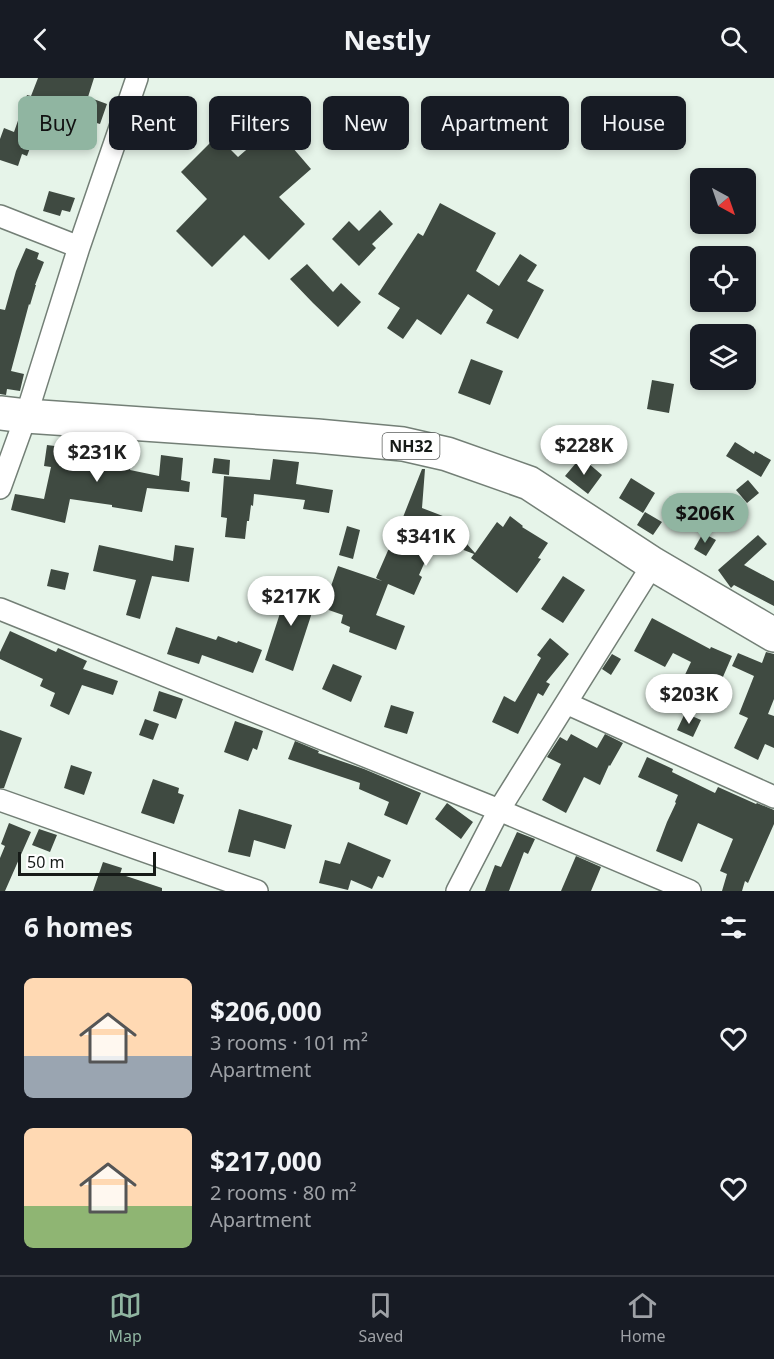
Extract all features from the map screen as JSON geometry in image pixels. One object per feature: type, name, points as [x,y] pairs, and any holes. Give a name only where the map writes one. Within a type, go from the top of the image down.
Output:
[{"type":"highway","name":"NH32","points":[[13,414],[317,436],[403,444],[447,454],[529,483],[653,564],[774,635]]},
{"type":"street","points":[[0,488],[13,414],[79,247],[137,78]]},
{"type":"street","points":[[0,216],[79,247]]},
{"type":"street","points":[[458,891],[499,810],[653,564]]},
{"type":"street","points":[[0,609],[499,810],[690,891]]},
{"type":"street","points":[[566,703],[774,796]]},
{"type":"street","points":[[0,800],[257,891]]},
{"type":"building","points":[[38,78],[94,78],[88,96],[31,96]]},
{"type":"building","points":[[97,100],[107,104],[100,124],[97,123]]},
{"type":"building","points":[[18,121],[18,150],[29,150],[27,156],[22,154],[18,166],[0,160],[0,139],[4,128],[14,132]]},
{"type":"building","points":[[209,144],[209,150],[231,150],[238,157],[246,150],[295,150],[311,169],[279,197],[305,224],[269,260],[244,235],[212,267],[176,231],[207,199],[181,172]]},
{"type":"building","points":[[49,191],[75,198],[70,212],[62,210],[60,216],[43,211]]},
{"type":"building","points":[[440,203],[496,233],[476,271],[499,286],[520,254],[537,265],[527,281],[544,290],[518,339],[486,323],[493,310],[468,294],[441,335],[417,319],[403,339],[387,328],[400,308],[378,294],[418,233],[423,236]]},
{"type":"building","points":[[380,210],[393,224],[372,244],[376,248],[359,266],[332,239],[349,221],[359,231]]},
{"type":"building","points":[[26,248],[39,253],[37,259],[44,262],[29,304],[11,371],[24,374],[20,391],[7,389],[6,395],[0,394],[0,309],[5,310],[16,271]]},
{"type":"building","points":[[307,264],[333,292],[341,283],[361,302],[338,327],[290,279]]},
{"type":"building","points":[[471,359],[503,371],[490,405],[458,393]]},
{"type":"building","points":[[652,380],[674,384],[669,413],[647,409]]},
{"type":"building","points":[[735,442],[754,454],[755,451],[771,460],[761,477],[726,456]]},
{"type":"building","points":[[47,445],[106,454],[105,459],[131,464],[130,470],[159,476],[161,455],[183,458],[181,480],[190,482],[189,492],[147,488],[142,512],[70,499],[65,523],[11,510],[15,494],[44,499],[51,467],[44,466]]},
{"type":"building","points":[[581,457],[602,475],[588,494],[565,476]]},
{"type":"building","points":[[214,458],[230,460],[229,475],[212,473]]},
{"type":"building","points":[[273,459],[299,462],[296,484],[333,490],[329,513],[303,509],[305,500],[254,494],[245,539],[225,537],[227,518],[221,517],[224,476],[270,480]]},
{"type":"building","points":[[422,469],[425,469],[422,508],[461,523],[457,533],[475,553],[497,522],[503,527],[510,516],[522,527],[548,543],[538,558],[541,559],[517,593],[471,558],[474,554],[435,539],[419,575],[422,577],[414,595],[388,584],[376,615],[405,626],[396,650],[349,632],[350,627],[341,623],[343,615],[320,607],[326,588],[330,589],[338,566],[382,581],[376,578],[394,540]]},
{"type":"building","points":[[631,478],[655,493],[643,513],[619,498]]},
{"type":"building","points":[[748,480],[759,493],[747,503],[736,490]]},
{"type":"building","points":[[645,512],[662,522],[653,535],[637,525]]},
{"type":"building","points":[[347,526],[360,530],[353,559],[339,555]]},
{"type":"building","points":[[703,533],[716,540],[706,556],[694,549]]},
{"type":"building","points":[[758,535],[767,544],[744,565],[774,581],[774,606],[734,585],[731,588],[718,570]]},
{"type":"building","points":[[99,545],[173,561],[175,545],[194,548],[189,582],[152,576],[140,619],[126,615],[136,580],[93,571]]},
{"type":"building","points":[[51,569],[69,573],[65,590],[47,586]]},
{"type":"building","points":[[563,576],[585,590],[563,623],[541,609]]},
{"type":"building","points":[[289,585],[318,594],[293,671],[265,660]]},
{"type":"building","points":[[652,618],[710,649],[711,647],[732,656],[716,693],[683,679],[691,662],[673,653],[665,667],[634,651]]},
{"type":"building","points":[[176,627],[216,640],[218,636],[237,643],[238,641],[262,650],[253,673],[202,655],[199,664],[167,654]]},
{"type":"building","points":[[10,631],[56,652],[58,648],[87,661],[83,669],[118,681],[113,695],[82,685],[69,715],[50,706],[55,693],[40,686],[43,679],[0,659],[0,652]]},
{"type":"building","points":[[550,638],[569,654],[546,682],[550,684],[543,696],[538,693],[518,734],[492,722],[504,696],[515,702],[541,658],[537,655]]},
{"type":"building","points":[[766,652],[774,654],[774,699],[768,714],[774,716],[774,748],[765,744],[758,760],[734,748],[748,718],[739,714],[754,676],[732,666],[738,653],[762,663]]},
{"type":"building","points":[[612,654],[621,659],[611,675],[602,669]]},
{"type":"building","points":[[333,664],[362,676],[351,702],[322,689]]},
{"type":"building","points":[[159,691],[183,699],[176,719],[153,711]]},
{"type":"building","points":[[391,705],[414,712],[407,734],[384,727]]},
{"type":"building","points":[[685,713],[701,720],[693,737],[677,730]]},
{"type":"building","points":[[145,719],[159,724],[153,740],[139,735]]},
{"type":"building","points":[[235,721],[263,731],[257,750],[253,748],[248,761],[224,752]]},
{"type":"building","points":[[0,730],[22,738],[4,788],[0,788]]},
{"type":"building","points":[[571,734],[597,748],[605,734],[623,743],[600,785],[584,777],[566,813],[542,800],[561,764],[547,757],[560,737],[567,741]]},
{"type":"building","points":[[295,741],[319,751],[318,753],[421,793],[407,825],[384,815],[389,802],[359,789],[360,783],[288,759]]},
{"type":"building","points":[[647,757],[715,793],[718,787],[774,810],[774,824],[748,883],[745,881],[742,891],[722,891],[727,874],[720,871],[733,839],[698,823],[682,862],[656,851],[678,795],[638,777]]},
{"type":"building","points":[[71,765],[92,772],[84,795],[64,788]]},
{"type":"building","points":[[153,779],[179,788],[178,793],[184,795],[174,824],[141,813]]},
{"type":"building","points":[[447,803],[473,822],[461,839],[435,819]]},
{"type":"building","points":[[239,809],[292,825],[285,849],[254,840],[250,857],[228,852]]},
{"type":"building","points":[[9,823],[31,832],[5,891],[0,891],[0,858],[5,846],[1,844]]},
{"type":"building","points":[[39,829],[57,835],[50,852],[32,845]]},
{"type":"building","points":[[517,832],[535,839],[528,854],[524,852],[509,891],[485,891],[495,865],[501,867]]},
{"type":"building","points":[[348,842],[391,860],[383,878],[378,876],[372,889],[351,880],[348,890],[319,883],[325,860],[340,864]]},
{"type":"building","points":[[576,856],[601,867],[591,891],[561,891]]},
{"type":"building","points":[[103,862],[122,868],[120,874],[162,888],[162,891],[93,891]]}]
